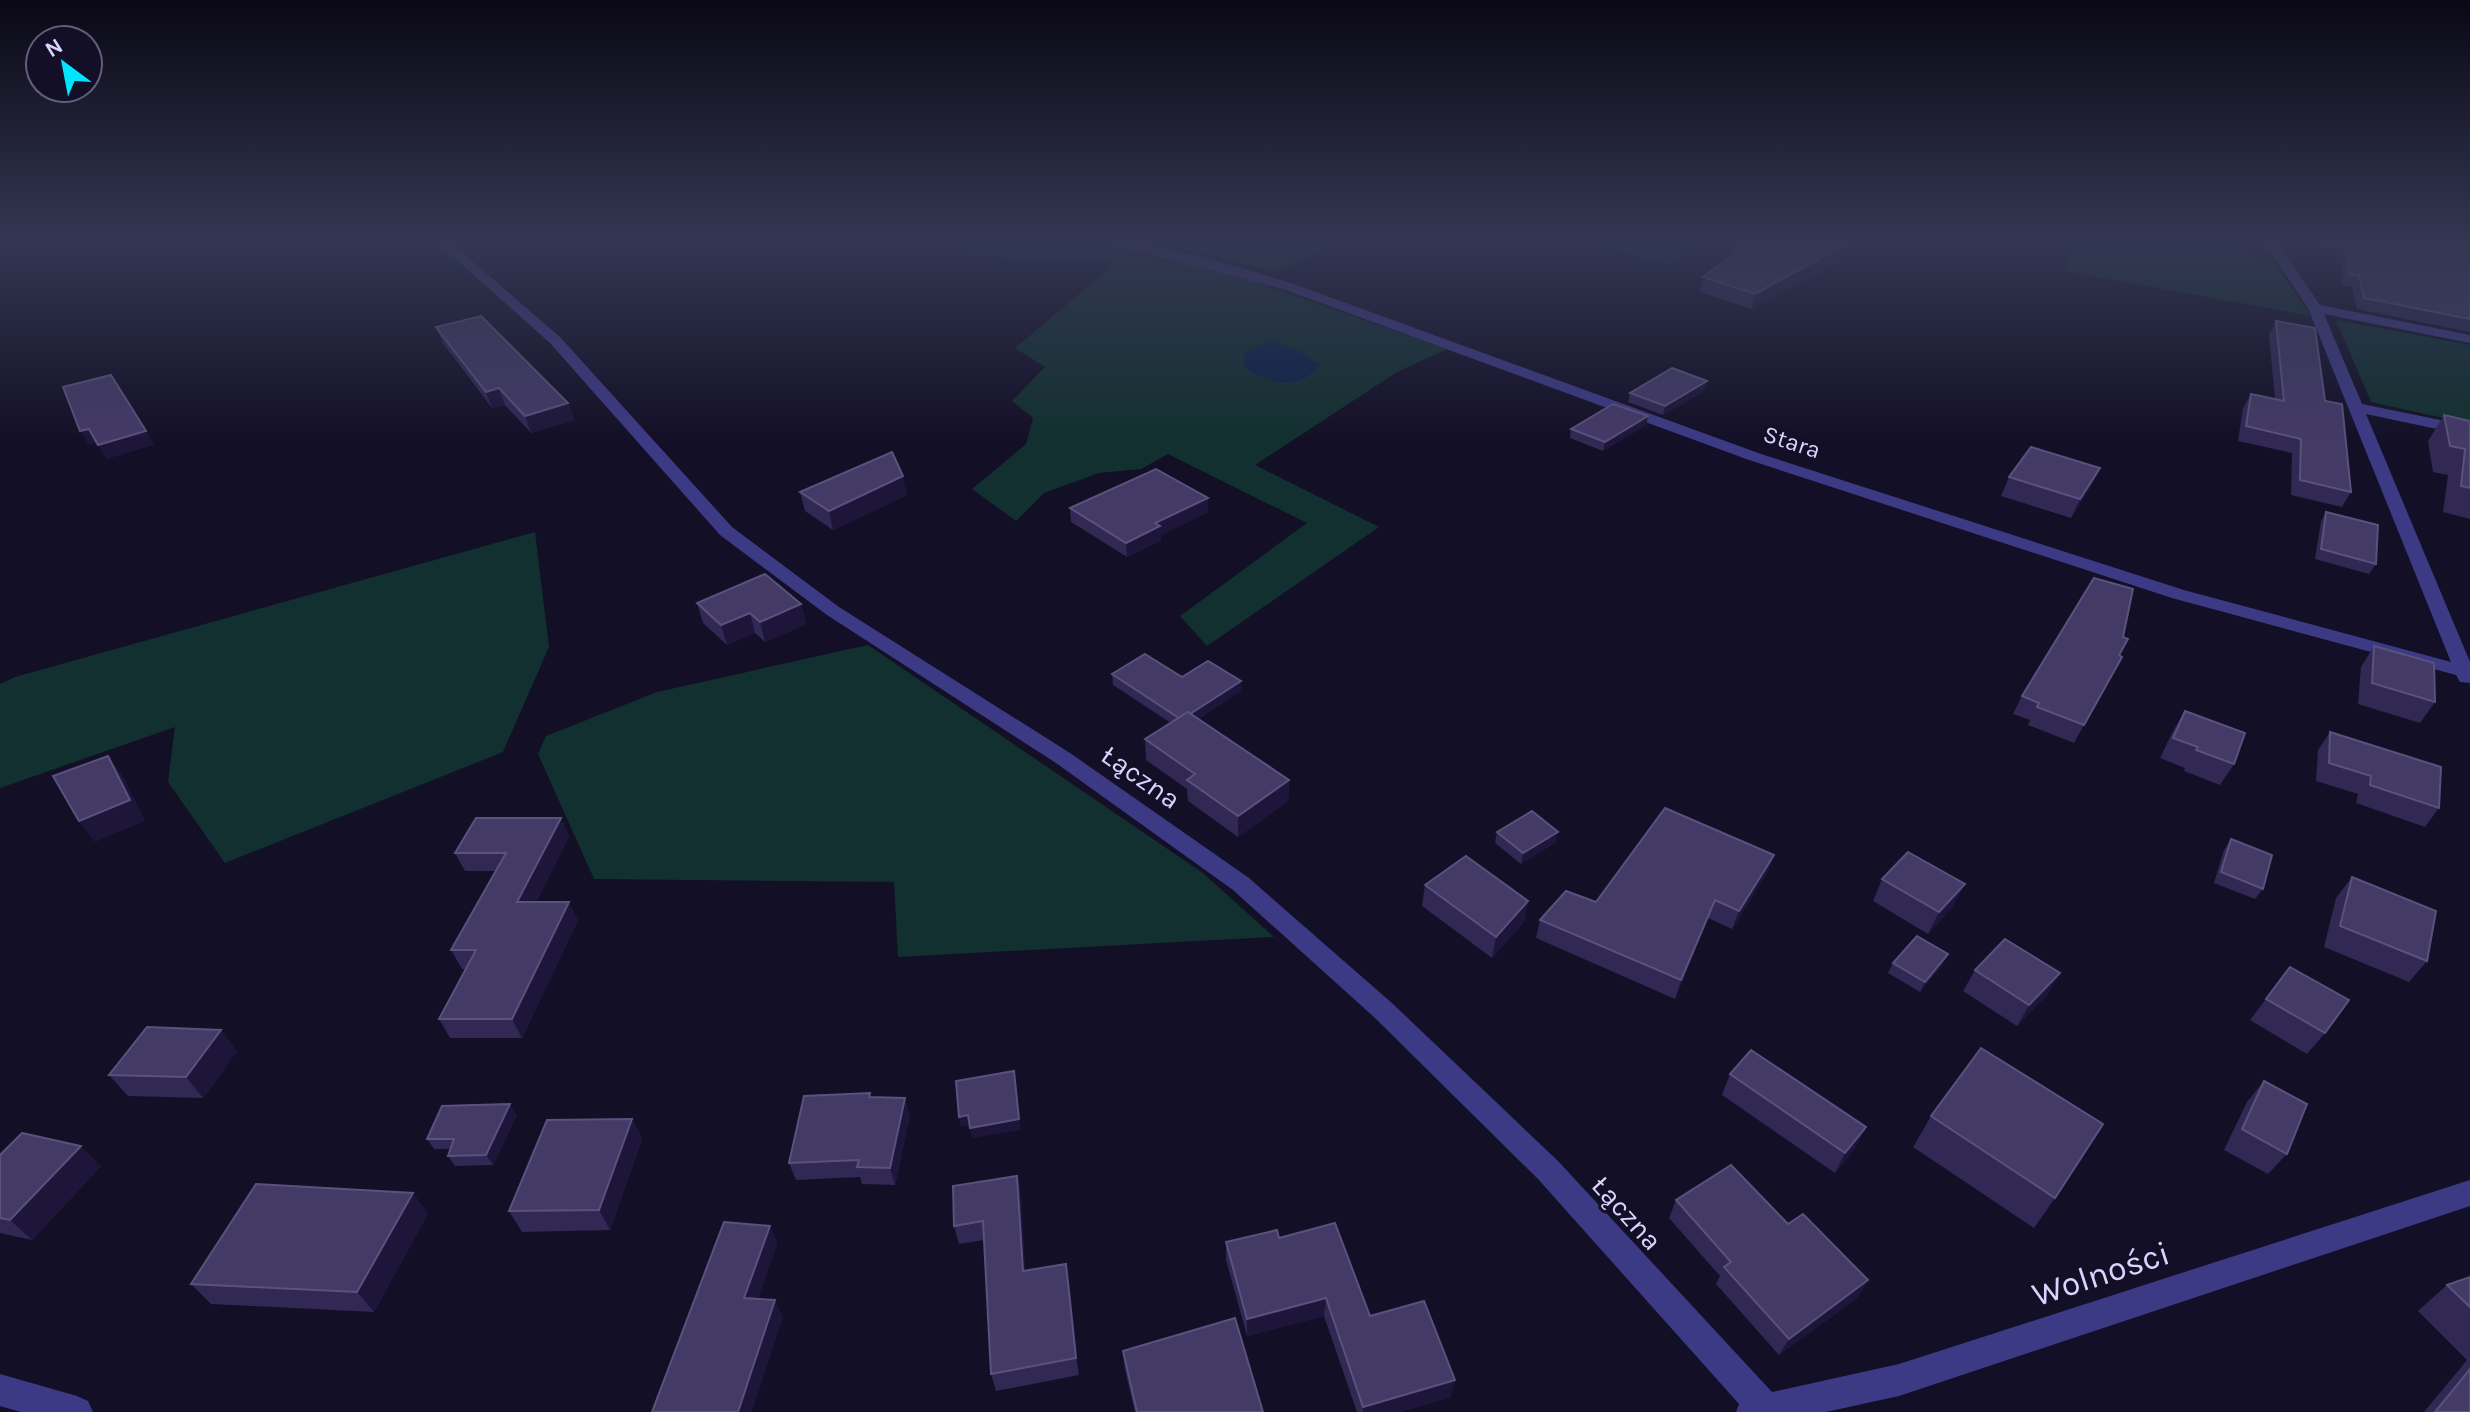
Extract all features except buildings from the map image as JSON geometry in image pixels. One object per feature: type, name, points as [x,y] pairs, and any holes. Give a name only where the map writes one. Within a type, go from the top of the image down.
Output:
[{"type":"street","name":"Łączna","points":[[519,309],[555,340],[726,531],[833,611],[1063,758],[1241,884],[1384,1011],[1548,1170],[1759,1410]]},
{"type":"street","name":"Stara","points":[[1350,309],[1755,457],[2178,594],[2468,676]]},
{"type":"street","points":[[2315,309],[2468,676]]},
{"type":"street","points":[[2319,309],[2470,339]]},
{"type":"street","points":[[2359,408],[2470,431]]},
{"type":"street","name":"Wolności","points":[[1759,1410],[1899,1380],[2470,1193]]},
{"type":"street","points":[[0,1390],[77,1412]]},
{"type":"green space","points":[[1061,309],[1332,309],[1447,349],[1397,372],[1255,465],[1379,527],[1207,646],[1180,616],[1307,523],[1168,454],[1141,469],[1099,473],[1044,493],[1016,521],[972,489],[1026,444],[1033,418],[1012,401],[1045,367],[1015,348]]},
{"type":"green space","points":[[2272,309],[2306,309],[2311,316]]},
{"type":"green space","points":[[2336,320],[2470,345],[2470,424],[2371,402]]},
{"type":"green space","points":[[535,532],[549,647],[503,752],[225,863],[168,782],[175,727],[0,788],[0,684],[15,677]]},
{"type":"green space","points":[[868,645],[1203,873],[1274,937],[898,957],[894,882],[594,879],[538,754],[546,736],[657,692]]},
{"type":"water","points":[[1271,341],[1297,350],[1320,365],[1302,380],[1284,383],[1244,368],[1245,352]]}]
